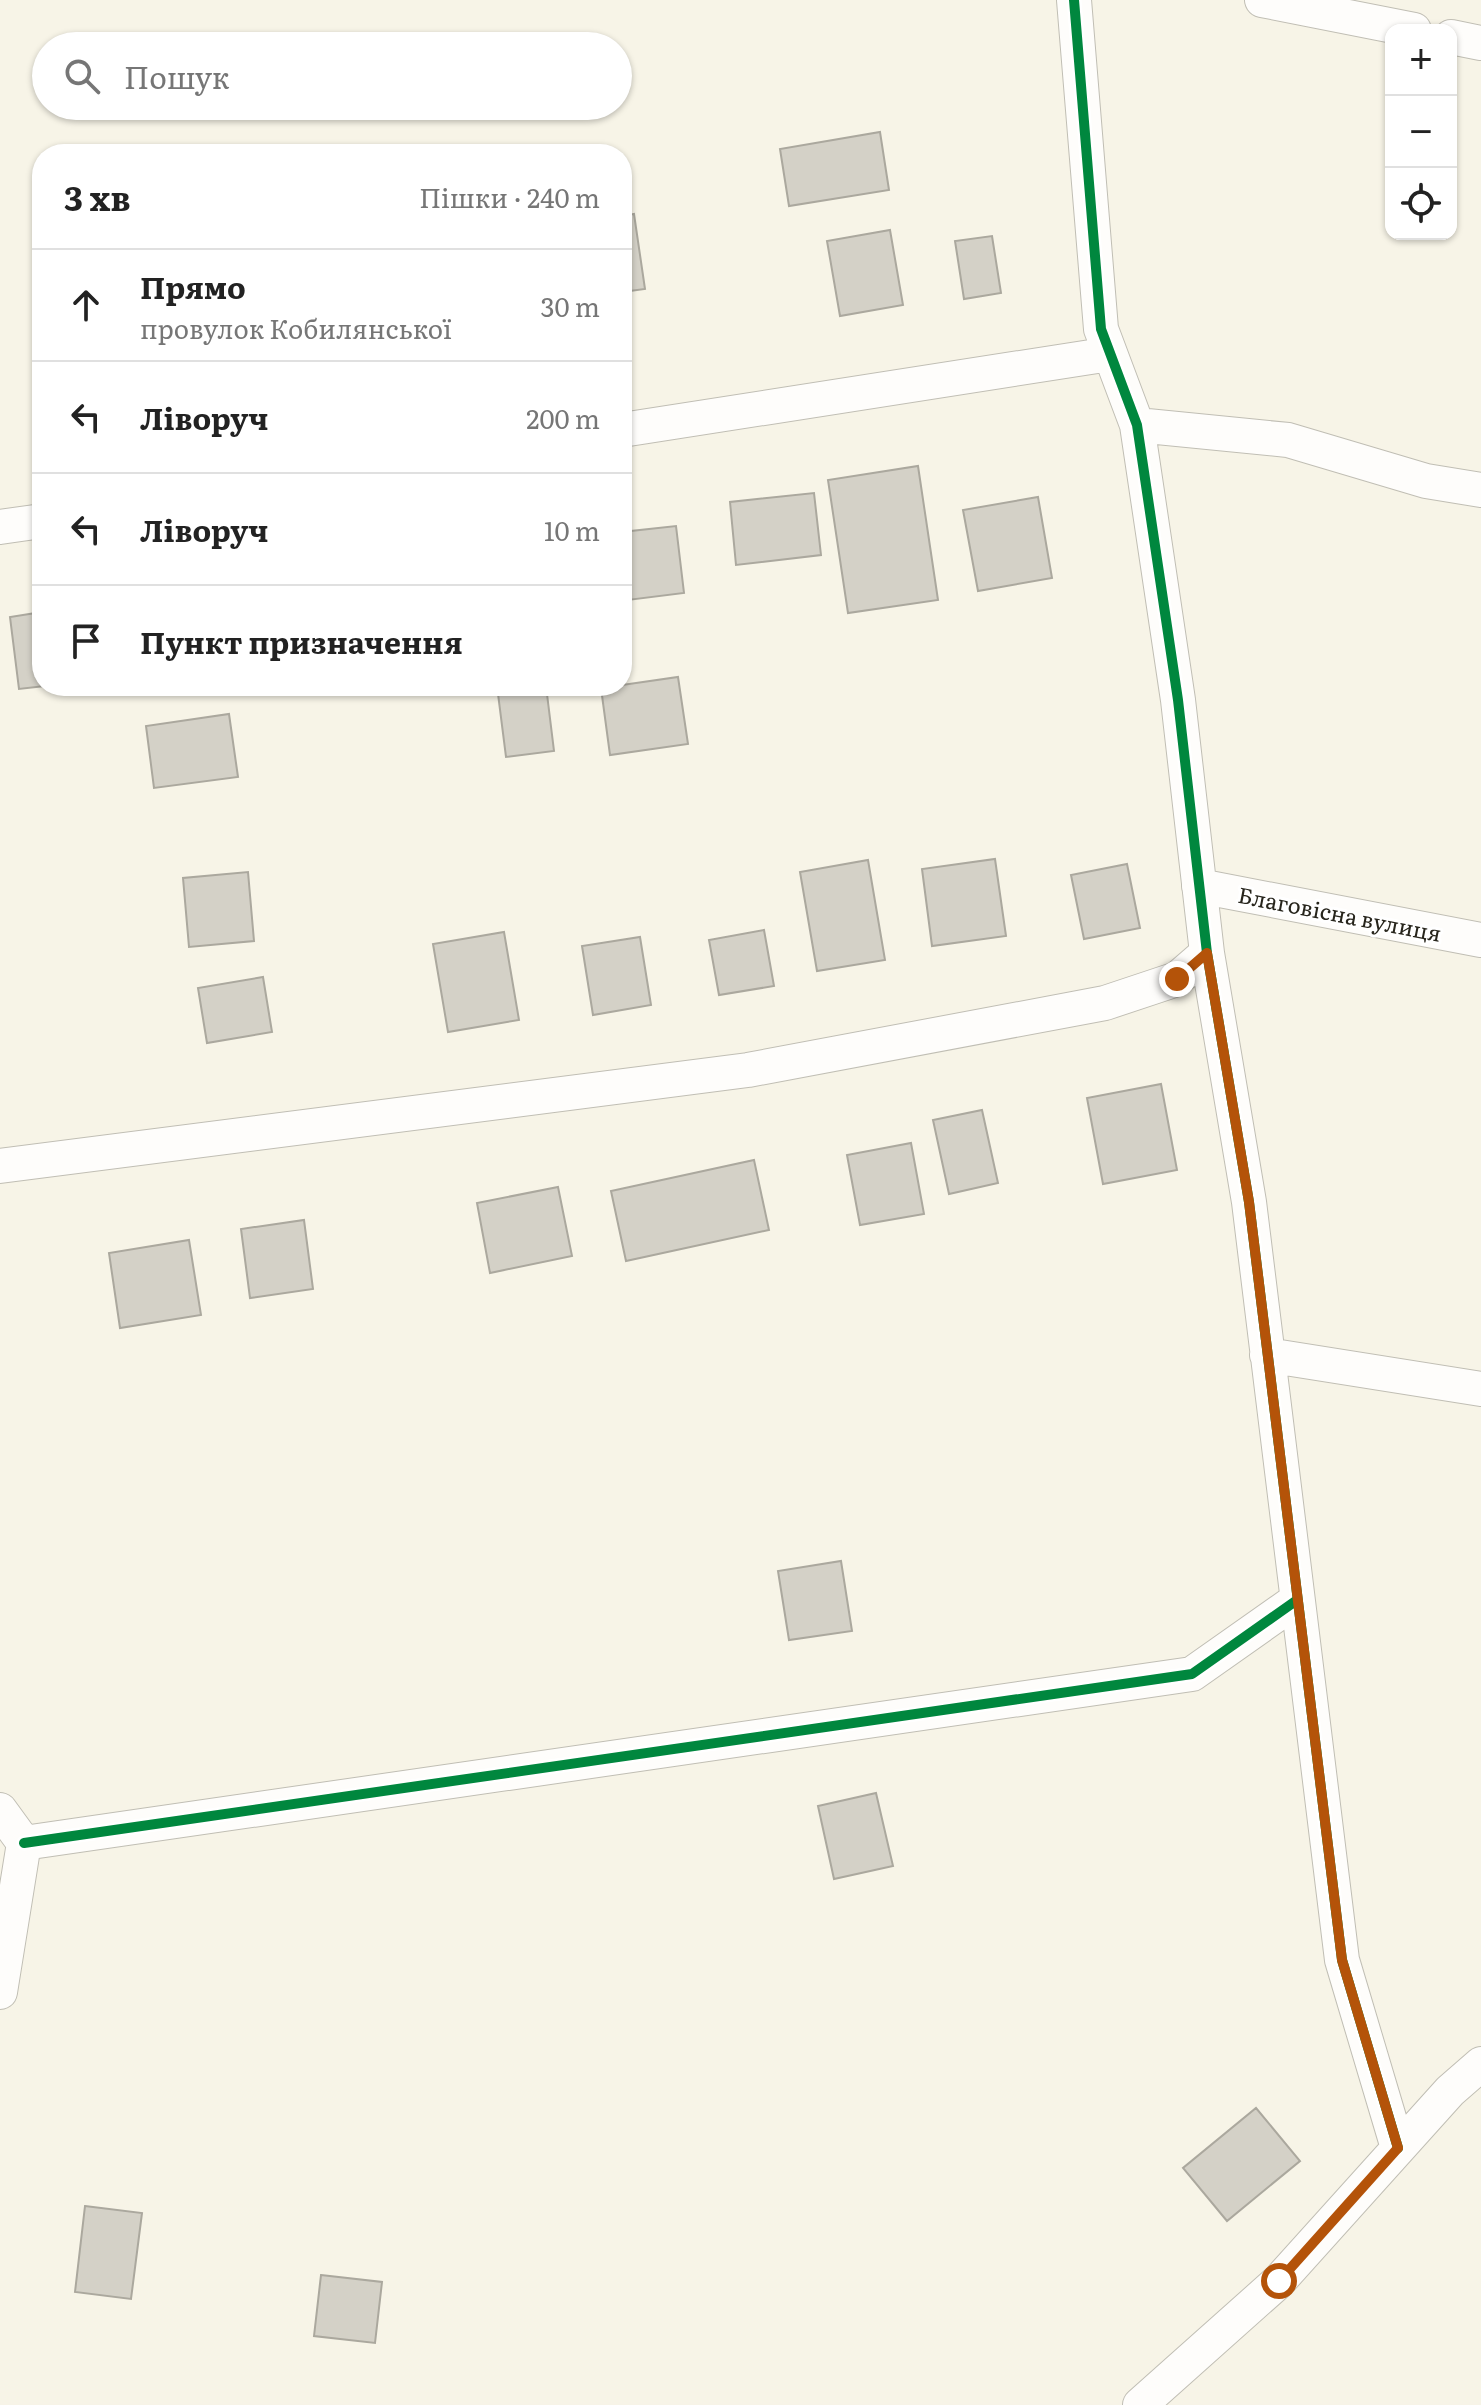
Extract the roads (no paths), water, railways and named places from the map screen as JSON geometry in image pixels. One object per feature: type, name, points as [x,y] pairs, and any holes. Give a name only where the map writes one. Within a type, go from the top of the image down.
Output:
[{"type":"street","points":[[1074,0],[1101,329],[1137,425],[1178,700],[1207,953],[1249,1202],[1342,1960],[1398,2148]]},
{"type":"street","points":[[1262,0],[1385,24]]},
{"type":"street","points":[[1457,38],[1481,43]]},
{"type":"street","points":[[632,428],[1110,354]]},
{"type":"street","points":[[1137,425],[1288,440],[1426,481],[1481,490]]},
{"type":"street","points":[[0,527],[32,522]]},
{"type":"street","name":"Благовісна вулиця","points":[[1199,886],[1481,940]]},
{"type":"street","points":[[0,1166],[748,1070],[1105,1003],[1177,979],[1207,953]]},
{"type":"street","points":[[1267,1355],[1481,1389]]},
{"type":"street","points":[[24,1843],[1192,1674],[1297,1600]]},
{"type":"street","points":[[0,1810],[24,1843],[0,1992]]},
{"type":"street","points":[[1140,2405],[1279,2281],[1450,2091],[1481,2064]]}]
